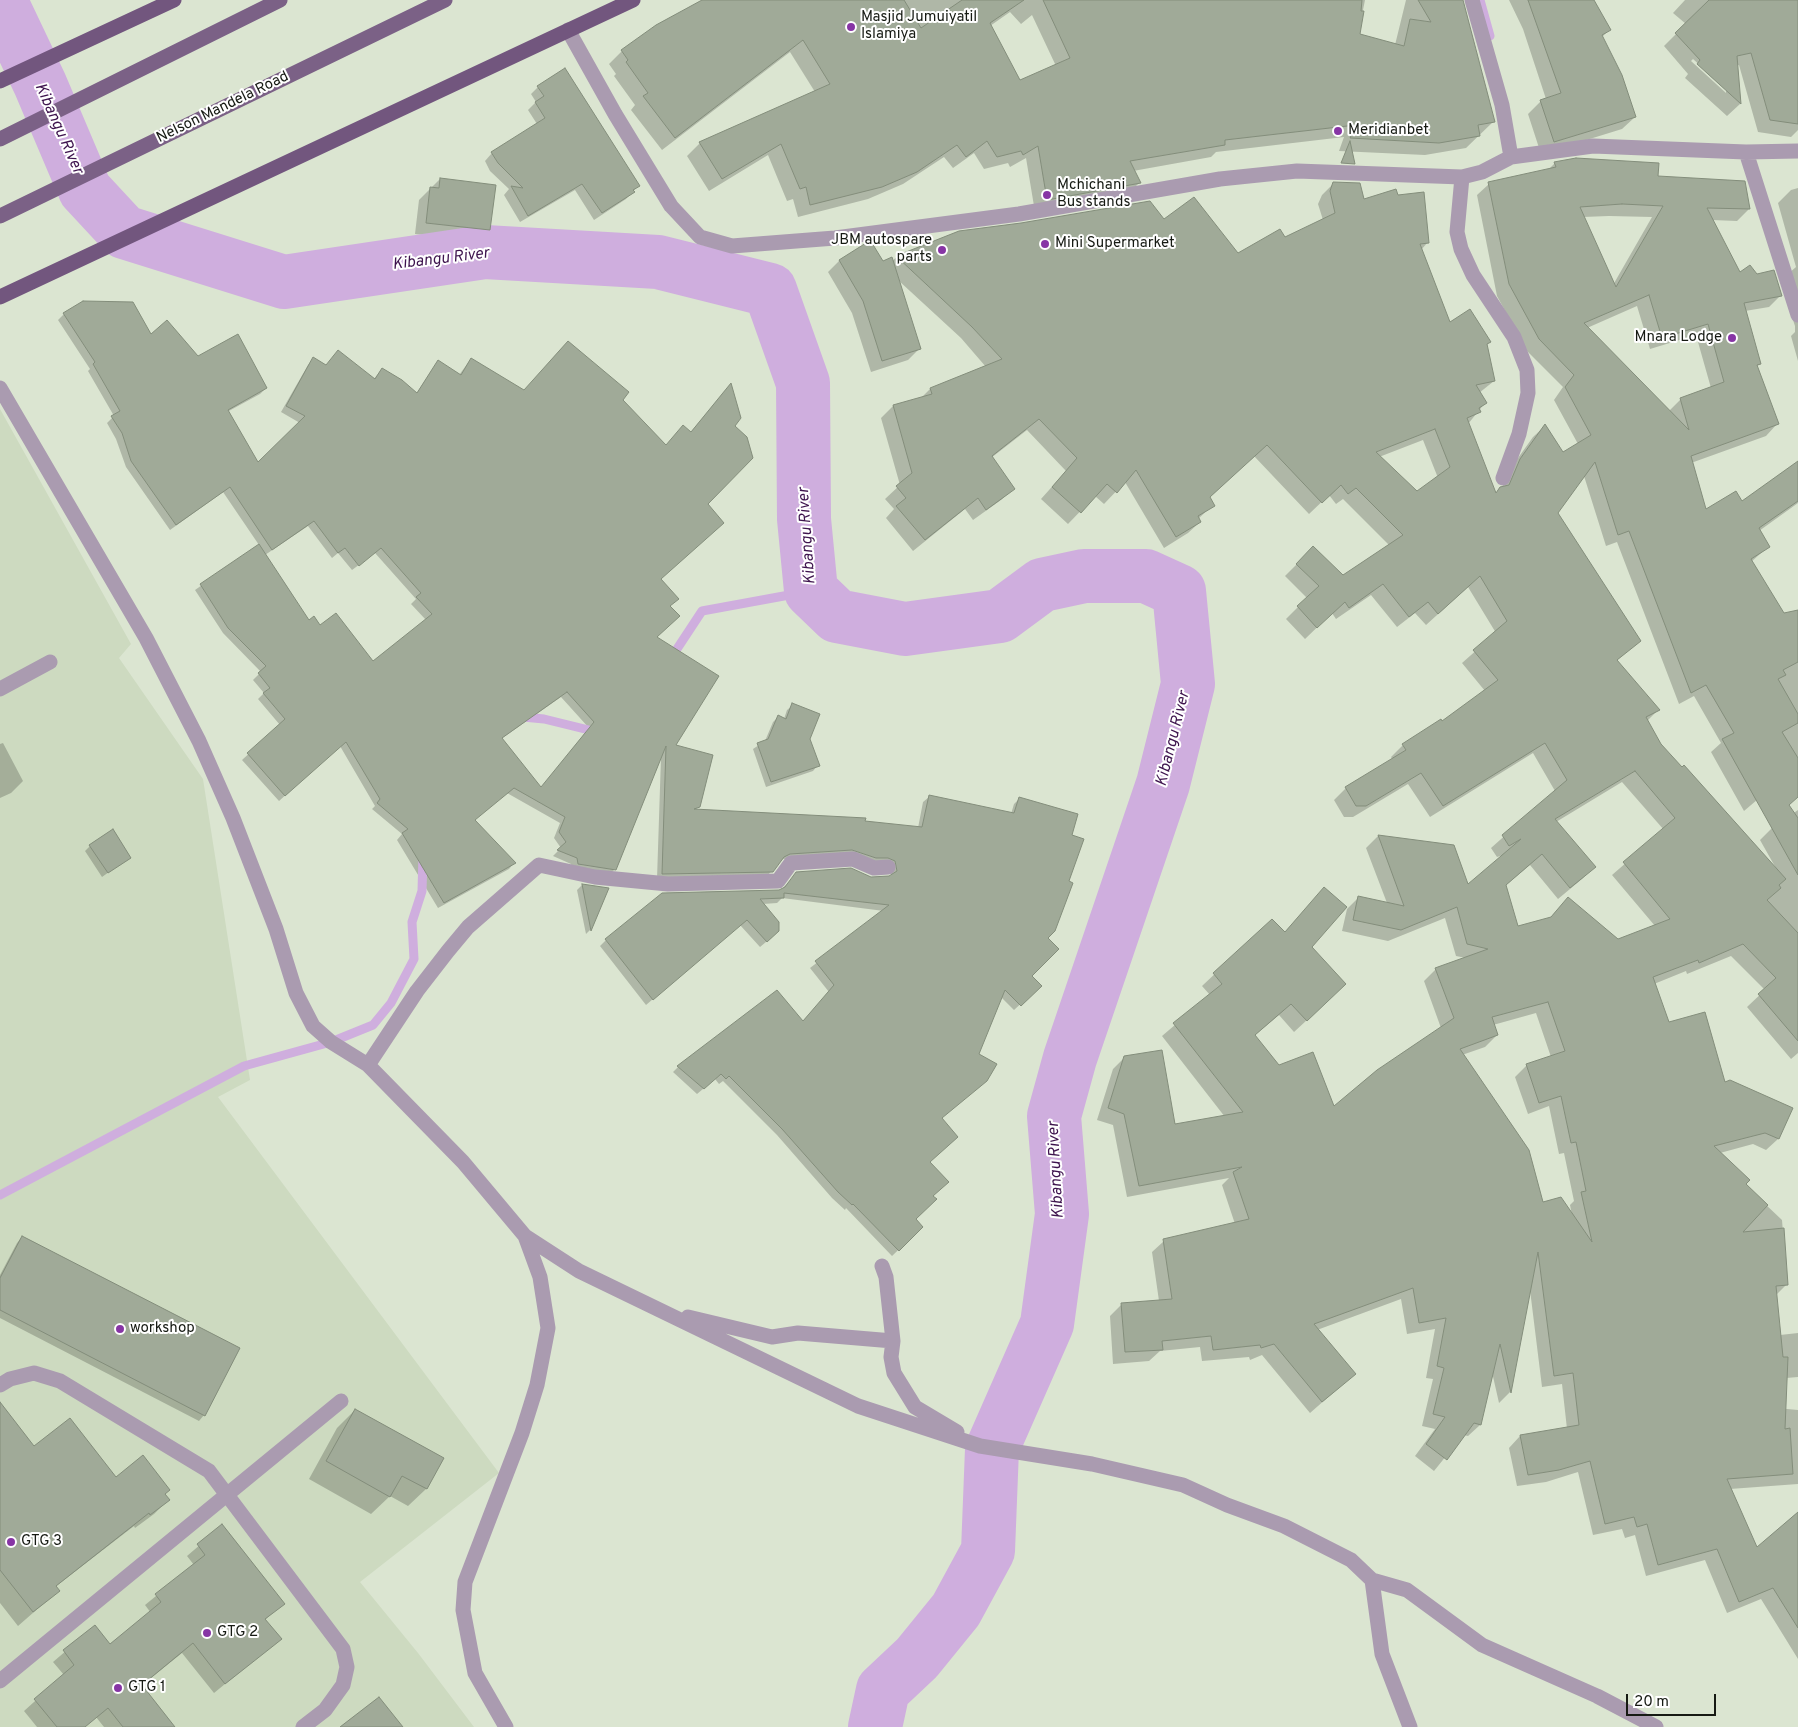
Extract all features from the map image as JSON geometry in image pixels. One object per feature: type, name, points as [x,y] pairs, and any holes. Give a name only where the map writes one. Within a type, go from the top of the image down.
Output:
[{"type":"highway","points":[[0,297],[633,0]]},
{"type":"highway","points":[[0,81],[169,2]]},
{"type":"main road","points":[[0,139],[280,0]]},
{"type":"main road","name":"Nelson Mandela Road","points":[[0,216],[445,0]]},
{"type":"street","points":[[1472,0],[1502,105],[1511,157]]},
{"type":"street","points":[[568,30],[615,114],[671,206],[700,237],[732,246],[835,238],[1019,214],[1164,187],[1239,177],[1297,172],[1343,171],[1462,177],[1482,172],[1511,157],[1593,146],[1746,152],[1798,150]]},
{"type":"street","points":[[1746,152],[1798,315]]},
{"type":"street","points":[[1462,177],[1457,232],[1461,249],[1473,275],[1514,336],[1527,370],[1528,393],[1519,434],[1503,478]]},
{"type":"street","points":[[0,388],[146,638],[199,741],[234,818],[276,929],[296,993],[313,1026],[331,1042],[368,1065],[463,1162],[525,1236],[579,1271],[858,1406],[980,1446],[1101,1466],[1183,1485],[1227,1505],[1284,1526],[1351,1560],[1372,1580],[1407,1590],[1482,1645],[1597,1696],[1656,1727]]},
{"type":"street","points":[[0,689],[50,662]]},
{"type":"street","points":[[368,1065],[417,991],[468,927],[539,865],[622,880],[686,884],[778,880],[791,863],[825,863],[853,859],[874,868],[888,867]]},
{"type":"street","points":[[506,1727],[475,1673],[463,1610],[465,1582],[522,1433],[537,1385],[548,1328],[540,1277],[525,1236]]},
{"type":"street","points":[[882,1266],[886,1277],[893,1340],[891,1357],[894,1373],[915,1407],[980,1446]]},
{"type":"street","points":[[662,1311],[772,1337],[798,1333],[893,1340]]},
{"type":"street","points":[[0,1385],[10,1379],[34,1372],[60,1381],[209,1470],[343,1649],[347,1667],[343,1685],[325,1710],[303,1727]]},
{"type":"street","points":[[0,1681],[341,1401]]},
{"type":"street","points":[[1372,1580],[1382,1654],[1410,1727]]},
{"type":"shaded area","points":[[0,409],[131,644],[119,658],[203,779],[250,1080],[218,1097],[499,1473],[360,1582],[418,1653],[474,1727],[0,1727]]},
{"type":"building","points":[[702,0],[904,0],[921,28],[962,0],[1024,0],[990,23],[1020,80],[1070,58],[1043,0],[1362,0],[1361,11],[1364,11],[1360,34],[1404,46],[1410,19],[1431,22],[1418,0],[1463,0],[1495,122],[1478,125],[1480,136],[1439,143],[1350,138],[1356,125],[1225,140],[1225,145],[1130,161],[1141,183],[1047,200],[1038,146],[1023,155],[1021,151],[997,157],[987,141],[966,157],[957,145],[917,172],[882,187],[810,205],[806,187],[800,189],[781,144],[722,179],[699,142],[830,84],[803,40],[675,138],[643,96],[648,93],[626,62],[628,60],[621,50],[656,25]]},
{"type":"building","points":[[1528,0],[1594,0],[1611,30],[1602,35],[1622,75],[1636,117],[1554,142],[1540,100],[1561,93]]},
{"type":"building","points":[[1709,0],[1798,0],[1798,124],[1770,120],[1751,53],[1737,56],[1741,104],[1697,64],[1700,60],[1675,33]]},
{"type":"building","points":[[565,68],[640,186],[633,190],[635,192],[602,213],[582,184],[528,216],[511,186],[523,188],[498,163],[491,152],[545,118],[535,102],[544,96],[537,86]]},
{"type":"building","points":[[1350,141],[1355,164],[1341,163]]},
{"type":"building","points":[[1576,158],[1659,163],[1658,176],[1745,181],[1750,209],[1707,208],[1740,272],[1750,265],[1757,274],[1774,270],[1782,296],[1744,303],[1761,364],[1757,365],[1779,424],[1691,456],[1706,509],[1736,491],[1742,501],[1798,461],[1798,501],[1759,528],[1770,547],[1751,559],[1784,613],[1798,610],[1798,662],[1783,670],[1786,675],[1778,679],[1798,714],[1798,723],[1782,732],[1798,758],[1798,797],[1789,805],[1798,818],[1798,875],[1722,739],[1734,733],[1706,685],[1691,693],[1629,531],[1618,535],[1595,462],[1558,513],[1641,641],[1617,660],[1660,710],[1646,717],[1661,744],[1682,767],[1684,765],[1786,879],[1779,885],[1781,888],[1767,900],[1798,933],[1798,1041],[1758,994],[1776,978],[1743,944],[1699,963],[1698,960],[1653,977],[1669,1022],[1705,1012],[1725,1082],[1730,1080],[1793,1108],[1779,1139],[1765,1133],[1714,1146],[1750,1180],[1746,1184],[1768,1205],[1743,1232],[1784,1228],[1788,1285],[1776,1286],[1783,1357],[1788,1357],[1785,1429],[1790,1428],[1793,1474],[1727,1479],[1757,1547],[1798,1512],[1798,1628],[1773,1588],[1739,1602],[1717,1549],[1658,1565],[1647,1524],[1637,1527],[1634,1517],[1605,1524],[1590,1461],[1559,1470],[1528,1475],[1520,1435],[1579,1425],[1573,1373],[1554,1376],[1538,1252],[1511,1393],[1500,1344],[1481,1425],[1474,1423],[1447,1460],[1426,1444],[1445,1417],[1433,1414],[1444,1368],[1437,1366],[1446,1318],[1419,1323],[1413,1288],[1314,1324],[1356,1374],[1322,1402],[1274,1344],[1261,1348],[1260,1345],[1213,1350],[1211,1336],[1162,1341],[1163,1350],[1125,1352],[1121,1303],[1172,1299],[1163,1239],[1249,1219],[1233,1172],[1242,1167],[1139,1186],[1124,1114],[1108,1108],[1124,1056],[1162,1050],[1175,1124],[1243,1112],[1173,1023],[1222,984],[1213,973],[1272,919],[1285,932],[1324,887],[1347,907],[1312,947],[1346,984],[1307,1021],[1291,1004],[1255,1035],[1279,1065],[1313,1052],[1334,1106],[1377,1070],[1454,1018],[1435,968],[1488,949],[1467,944],[1457,907],[1401,930],[1353,920],[1358,896],[1404,906],[1378,835],[1454,845],[1468,884],[1521,839],[1509,846],[1502,835],[1567,780],[1545,743],[1443,806],[1421,773],[1366,806],[1356,806],[1345,787],[1406,750],[1402,744],[1441,719],[1442,721],[1498,680],[1473,650],[1507,621],[1480,576],[1438,614],[1428,602],[1409,617],[1383,584],[1349,608],[1345,602],[1317,628],[1297,606],[1319,586],[1296,564],[1313,546],[1343,575],[1403,535],[1356,488],[1348,494],[1341,485],[1322,503],[1267,445],[1210,497],[1215,506],[1198,516],[1201,522],[1176,537],[1136,470],[1117,493],[1107,484],[1081,513],[1052,487],[1077,458],[1039,419],[992,456],[1015,489],[986,510],[978,498],[925,540],[896,506],[906,498],[896,486],[912,473],[893,405],[932,394],[930,388],[1002,359],[972,327],[896,256],[959,231],[1021,223],[1150,201],[1164,219],[1194,197],[1238,253],[1280,229],[1285,237],[1335,213],[1330,191],[1333,182],[1360,183],[1364,199],[1396,189],[1398,195],[1424,192],[1429,243],[1420,244],[1450,322],[1470,309],[1491,342],[1487,344],[1495,381],[1476,385],[1487,403],[1479,408],[1481,412],[1467,418],[1496,493],[1500,487],[1509,485],[1520,459],[1545,424],[1563,452],[1591,435],[1565,387],[1574,375],[1539,339],[1509,284],[1488,182],[1556,167],[1554,162]],"holes":[[[1622,204],[1663,206],[1616,287],[1580,207]],[[1649,295],[1662,338],[1708,324],[1724,382],[1680,398],[1689,430],[1584,323]],[[1435,429],[1450,467],[1417,491],[1376,452]],[[1635,771],[1675,818],[1623,862],[1670,919],[1618,939],[1568,897],[1551,917],[1518,926],[1506,885],[1542,854],[1570,888],[1596,867],[1555,819]],[[1548,1002],[1565,1051],[1526,1064],[1539,1103],[1561,1096],[1571,1143],[1576,1142],[1586,1191],[1581,1192],[1592,1242],[1561,1197],[1543,1202],[1529,1150],[1460,1049],[1498,1035],[1492,1017]]]},
{"type":"building","points":[[440,178],[496,185],[490,230],[426,223],[430,187],[439,188]]},
{"type":"building","points":[[866,243],[872,243],[883,261],[892,257],[921,349],[882,361],[863,301],[839,260]]},
{"type":"building","points":[[83,301],[133,302],[151,334],[167,320],[198,356],[238,334],[267,388],[228,410],[258,462],[305,416],[286,406],[313,357],[326,365],[338,350],[375,379],[382,368],[402,380],[417,393],[438,360],[461,375],[471,358],[524,390],[568,341],[629,392],[623,400],[666,445],[683,425],[691,432],[731,383],[741,418],[735,426],[747,437],[753,458],[708,504],[724,523],[661,579],[679,599],[670,606],[680,616],[657,637],[719,676],[676,745],[713,755],[700,807],[694,809],[866,818],[865,821],[922,827],[929,795],[1014,813],[1019,797],[1078,814],[1072,835],[1084,839],[1069,881],[1073,883],[1055,931],[1048,938],[1059,949],[1032,976],[1042,986],[1021,1006],[1005,990],[979,1054],[997,1064],[987,1081],[942,1118],[958,1137],[930,1162],[949,1182],[933,1196],[937,1199],[916,1219],[923,1227],[899,1251],[853,1204],[838,1192],[782,1129],[729,1076],[726,1079],[721,1074],[704,1089],[677,1066],[777,990],[803,1021],[834,985],[815,961],[889,905],[784,893],[784,898],[760,899],[779,922],[779,931],[767,942],[747,920],[653,1000],[605,939],[662,893],[779,890],[785,887],[796,872],[851,868],[871,877],[889,876],[897,871],[895,861],[888,858],[876,858],[852,850],[790,854],[784,857],[773,872],[662,874],[666,746],[616,870],[578,864],[577,858],[557,850],[566,842],[559,832],[565,817],[514,788],[475,820],[516,863],[444,903],[402,833],[408,829],[377,803],[380,799],[346,742],[285,796],[247,753],[285,719],[263,693],[270,688],[258,673],[266,666],[228,628],[200,584],[259,544],[309,620],[314,616],[320,625],[336,613],[373,661],[432,614],[416,597],[421,593],[381,548],[359,566],[345,548],[338,553],[314,521],[272,550],[230,487],[176,525],[131,461],[122,433],[111,416],[120,411],[93,364],[95,362],[63,313]],"holes":[[[567,692],[594,722],[541,787],[502,738]]]},
{"type":"building","points":[[792,703],[820,714],[810,739],[820,766],[771,782],[757,743],[768,739],[778,715],[786,719]]},
{"type":"building","points":[[113,829],[131,858],[108,873],[89,845]]},
{"type":"building","points":[[582,884],[609,888],[591,931]]},
{"type":"building","name":"workshop","points":[[22,1236],[240,1348],[205,1416],[0,1310],[0,1278]]},
{"type":"building","points":[[0,1402],[34,1446],[70,1418],[116,1477],[143,1455],[170,1490],[165,1494],[170,1500],[150,1515],[149,1513],[56,1586],[60,1591],[33,1612],[0,1570]]},
{"type":"building","points":[[355,1409],[444,1458],[427,1489],[402,1476],[390,1497],[326,1461]]},
{"type":"building","points":[[222,1524],[285,1604],[265,1619],[282,1639],[225,1684],[193,1643],[142,1685],[175,1727],[123,1727],[108,1708],[85,1727],[57,1727],[34,1699],[74,1665],[63,1650],[95,1625],[110,1644],[161,1602],[155,1594],[205,1555],[197,1544]]},
{"type":"building","points":[[379,1697],[403,1727],[340,1727]]},
{"type":"waterway","name":"Kibangu River","points":[[0,0],[40,84],[85,190],[124,232],[284,282],[485,252],[658,262],[770,290],[803,383],[804,519],[811,591],[837,616],[905,629],[1000,616],[1042,585],[1084,576],[1146,576],[1179,591],[1188,684],[1163,784],[1070,1058],[1054,1116],[1062,1214],[1047,1324],[992,1449],[988,1551],[956,1610],[917,1658],[883,1690],[875,1727]]},
{"type":"waterway","points":[[1480,0],[1490,36]]},
{"type":"waterway","points":[[671,658],[702,611],[811,591]]},
{"type":"waterway","points":[[520,719],[523,717],[544,719],[597,732]]},
{"type":"waterway","points":[[0,1195],[244,1066],[331,1042],[373,1025],[391,1003],[414,959],[412,922],[422,891],[423,855]]},
{"type":"place","name":"Masjid Jumuiyatil Islamiya","points":[[851,27]]},
{"type":"place","name":"Meridianbet","points":[[1338,131]]},
{"type":"place","name":"Mchichani Bus stands","points":[[1047,195]]},
{"type":"place","name":"Mini Supermarket","points":[[1045,244]]},
{"type":"place","name":"JBM autospare parts","points":[[942,250]]},
{"type":"place","name":"Mnara Lodge","points":[[1732,338]]},
{"type":"place","name":"workshop","points":[[120,1329]]},
{"type":"place","name":"GTG 3","points":[[11,1542]]},
{"type":"place","name":"GTG 2","points":[[207,1633]]},
{"type":"place","name":"GTG 1","points":[[118,1688]]}]
